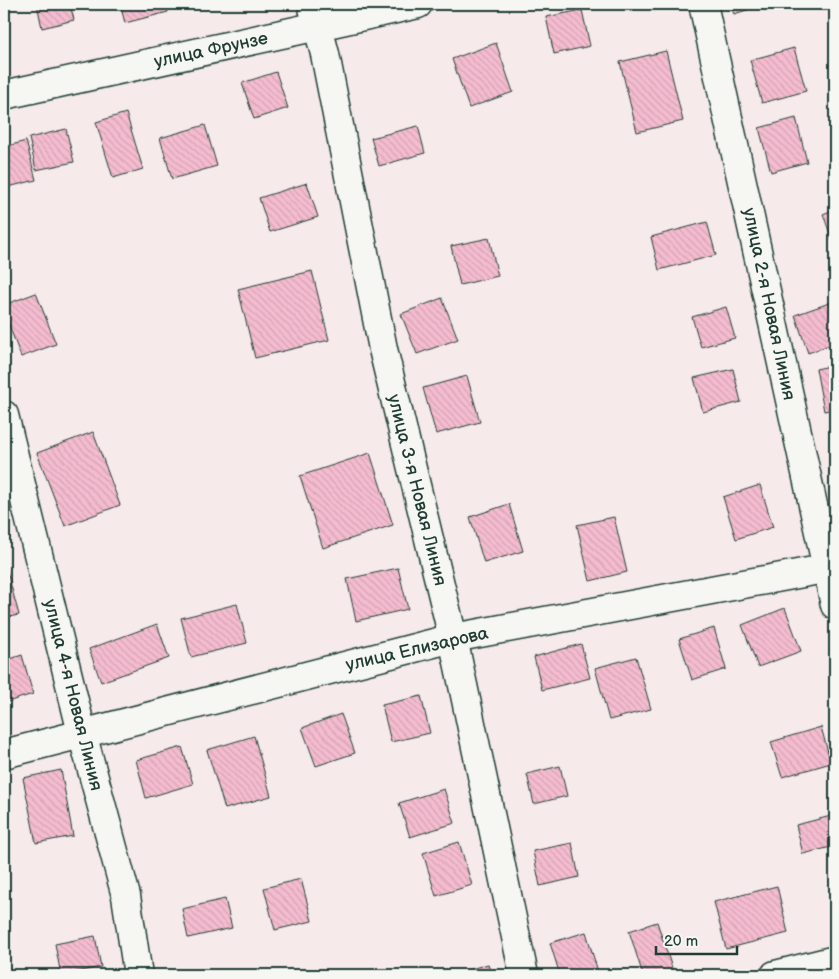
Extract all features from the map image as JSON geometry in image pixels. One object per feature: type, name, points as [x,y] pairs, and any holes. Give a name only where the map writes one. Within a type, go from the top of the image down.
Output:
[{"type":"street","name":"улица Фрунзе","points":[[4,94],[315,15],[418,4]]},
{"type":"street","name":"улица 2-я Новая Линия","points":[[703,4],[831,568],[835,605]]},
{"type":"street","name":"улица 3-я Новая Линия","points":[[315,15],[325,54],[384,349],[453,638],[524,975]]},
{"type":"street","name":"улица 4-я Новая Линия","points":[[4,415],[82,733],[126,896],[138,975]]},
{"type":"street","name":"улица Елизарова","points":[[4,754],[453,638],[831,568]]},
{"type":"street","points":[[775,975],[835,960]]},
{"type":"building","points":[[37,4],[70,4],[74,20],[42,28]]},
{"type":"building","points":[[120,4],[166,4],[168,12],[125,23]]},
{"type":"building","points":[[730,4],[766,4],[734,14]]},
{"type":"building","points":[[582,10],[590,46],[554,54],[546,17]]},
{"type":"building","points":[[496,43],[513,92],[469,108],[452,59]]},
{"type":"building","points":[[794,48],[806,91],[762,103],[750,60]]},
{"type":"building","points":[[666,51],[683,121],[637,132],[620,62]]},
{"type":"building","points":[[276,72],[288,108],[254,119],[242,83]]},
{"type":"building","points":[[126,113],[143,169],[113,178],[96,122]]},
{"type":"building","points":[[796,118],[807,162],[771,172],[759,128]]},
{"type":"building","points":[[205,125],[217,166],[172,179],[160,138]]},
{"type":"building","points":[[418,126],[425,153],[379,166],[371,138]]},
{"type":"building","points":[[66,129],[74,162],[36,170],[29,138]]},
{"type":"building","points":[[26,141],[36,180],[4,188],[4,147]]},
{"type":"building","points":[[307,183],[318,217],[270,232],[259,198]]},
{"type":"building","points":[[835,209],[835,248],[823,214]]},
{"type":"building","points":[[707,222],[716,255],[659,270],[651,237]]},
{"type":"building","points":[[489,238],[498,276],[460,285],[451,246]]},
{"type":"building","points":[[312,271],[329,340],[255,358],[238,289]]},
{"type":"building","points":[[36,293],[56,344],[21,357],[4,312],[4,305]]},
{"type":"building","points":[[442,298],[458,339],[417,354],[401,314]]},
{"type":"building","points":[[835,301],[835,343],[808,353],[795,315]]},
{"type":"building","points":[[726,307],[735,338],[701,347],[692,317]]},
{"type":"building","points":[[835,365],[835,409],[824,411],[816,369]]},
{"type":"building","points":[[733,369],[741,402],[703,412],[694,378]]},
{"type":"building","points":[[467,376],[480,422],[436,434],[423,388]]},
{"type":"building","points":[[93,432],[120,505],[65,526],[37,453]]},
{"type":"building","points":[[370,453],[393,525],[323,548],[300,476]]},
{"type":"building","points":[[760,485],[773,527],[736,539],[723,497]]},
{"type":"building","points":[[509,504],[523,551],[484,563],[470,517]]},
{"type":"building","points":[[614,517],[627,572],[590,581],[577,525]]},
{"type":"building","points":[[4,560],[19,615],[4,618]]},
{"type":"building","points":[[398,568],[408,609],[356,621],[347,579]]},
{"type":"building","points":[[237,604],[247,643],[191,657],[181,618]]},
{"type":"building","points":[[785,608],[801,651],[758,667],[742,625]]},
{"type":"building","points":[[157,624],[169,658],[101,682],[89,649]]},
{"type":"building","points":[[714,628],[726,669],[692,680],[679,639]]},
{"type":"building","points":[[581,644],[590,678],[542,690],[534,657]]},
{"type":"building","points":[[22,655],[33,694],[4,703],[4,661]]},
{"type":"building","points":[[636,657],[651,709],[609,720],[595,668]]},
{"type":"building","points":[[421,696],[430,733],[391,742],[382,705]]},
{"type":"building","points":[[341,714],[355,753],[316,766],[302,728]]},
{"type":"building","points":[[821,727],[831,763],[782,777],[771,742]]},
{"type":"building","points":[[254,736],[271,796],[225,809],[207,750]]},
{"type":"building","points":[[182,747],[193,784],[146,798],[136,760]]},
{"type":"building","points":[[560,766],[567,796],[534,804],[527,774]]},
{"type":"building","points":[[61,770],[73,836],[36,843],[23,778]]},
{"type":"building","points":[[444,789],[455,823],[410,837],[399,803]]},
{"type":"building","points":[[835,815],[835,846],[803,854],[796,825]]},
{"type":"building","points":[[459,842],[472,885],[436,896],[423,853]]},
{"type":"building","points":[[572,843],[579,877],[540,886],[533,851]]},
{"type":"building","points":[[301,879],[312,921],[275,930],[264,888]]},
{"type":"building","points":[[777,886],[788,933],[726,949],[714,902]]},
{"type":"building","points":[[225,899],[232,928],[188,938],[182,909]]},
{"type":"building","points":[[657,922],[673,971],[661,975],[643,975],[629,931]]},
{"type":"building","points":[[586,932],[599,975],[560,975],[550,943]]},
{"type":"building","points":[[95,936],[101,967],[61,975],[55,944]]},
{"type":"building","points":[[488,964],[491,975],[453,974]]}]
